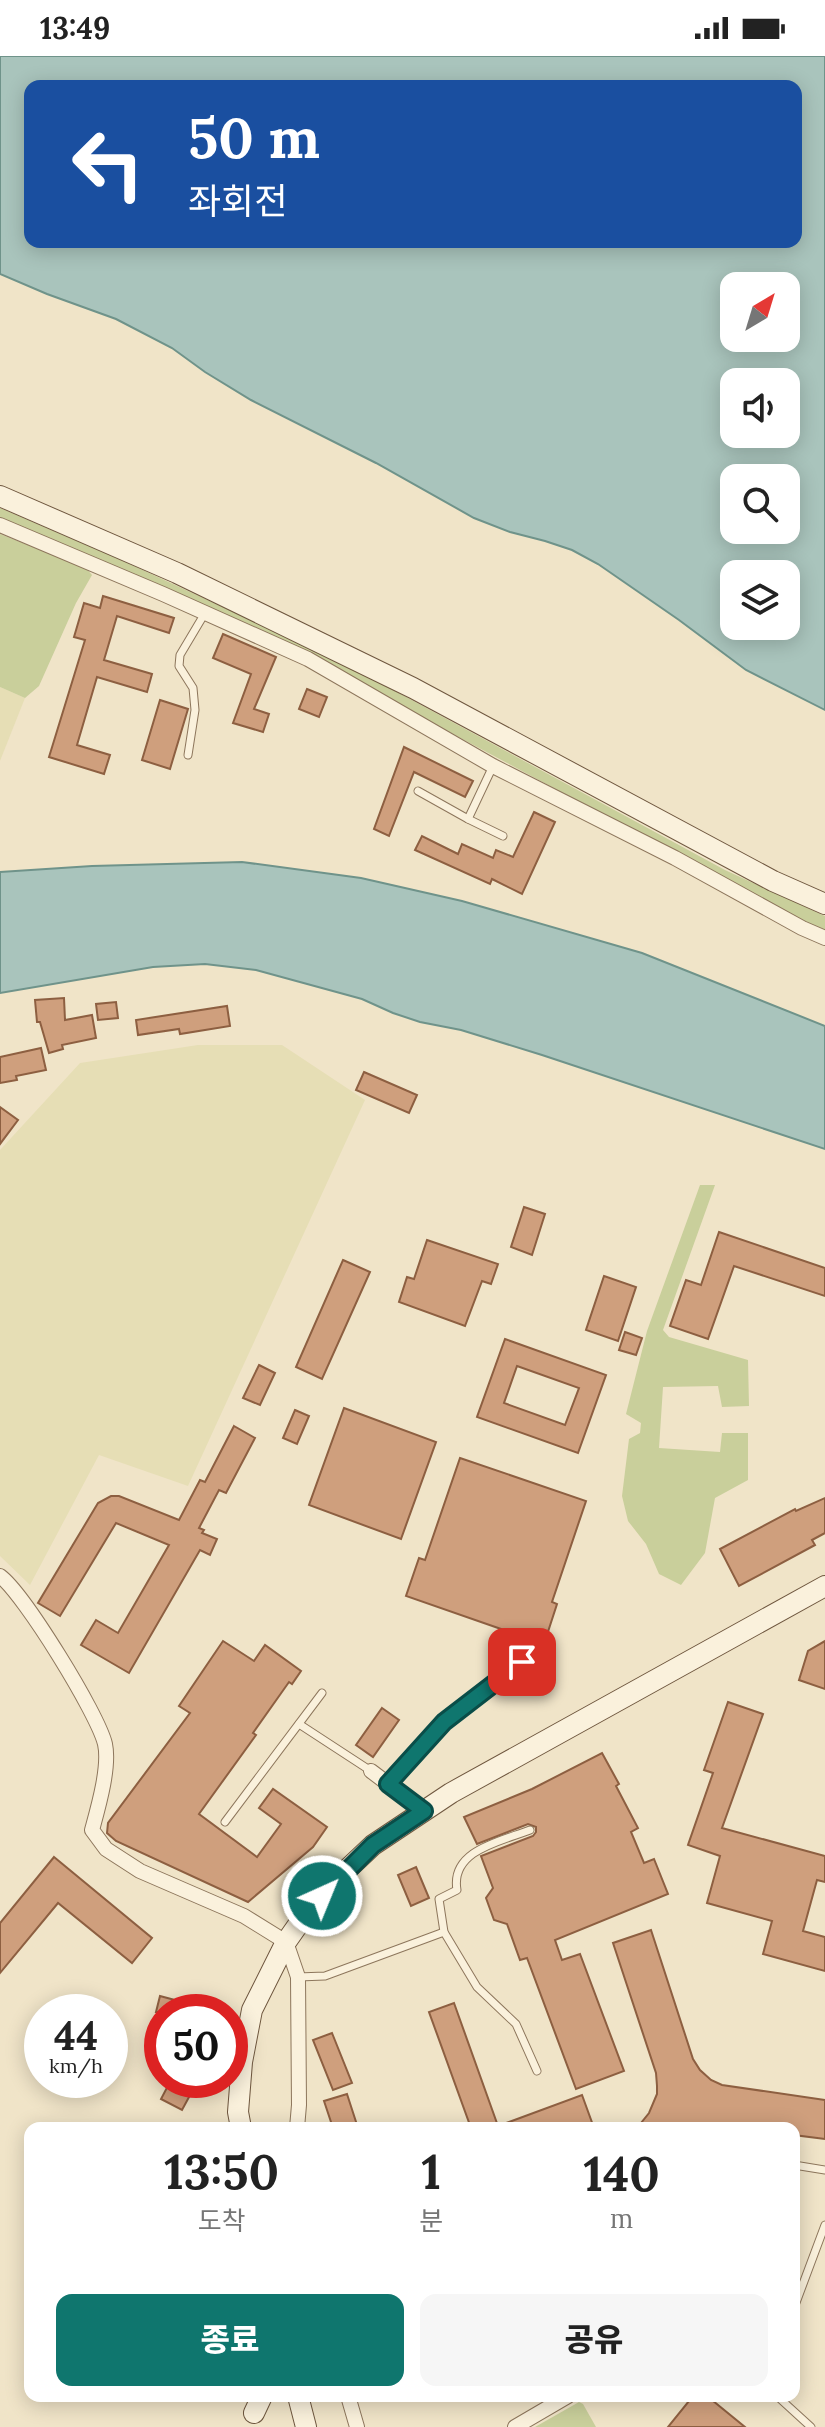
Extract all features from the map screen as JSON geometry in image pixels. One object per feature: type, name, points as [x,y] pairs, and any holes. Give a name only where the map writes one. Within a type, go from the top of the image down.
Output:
[{"type":"street","points":[[0,496],[177,573],[413,688],[773,881],[825,904]]},
{"type":"street","points":[[0,525],[308,659],[493,766],[825,938]]},
{"type":"street","points":[[0,1576],[63,1661],[105,1745],[104,1777],[92,1830],[106,1849],[140,1871],[244,1916],[286,1942],[298,1977],[298,2122]]},
{"type":"street","points":[[240,2122],[242,2062],[252,2010],[286,1942],[307,1912],[373,1845],[451,1793],[825,1586]]},
{"type":"street","points":[[388,1784],[444,1722],[522,1662]]},
{"type":"street","points":[[371,1771],[424,1811]]},
{"type":"street","points":[[300,2402],[306,2427]]},
{"type":"street","points":[[350,2402],[357,2427]]},
{"type":"street","points":[[515,2427],[558,2402]]},
{"type":"lane","points":[[188,755],[195,710],[193,688],[179,666],[180,655],[205,613]]},
{"type":"lane","points":[[468,819],[493,766]]},
{"type":"lane","points":[[418,791],[503,836]]},
{"type":"lane","points":[[225,1822],[322,1693]]},
{"type":"lane","points":[[299,1724],[371,1771]]},
{"type":"lane","points":[[530,1830],[476,1851],[464,1860],[458,1868],[457,1890],[439,1899],[444,1932],[477,1987],[516,2024],[537,2071]]},
{"type":"lane","points":[[298,1977],[325,1976],[444,1932]]},
{"type":"lane","points":[[800,2166],[825,2170]]},
{"type":"lane","points":[[800,2292],[825,2225]]},
{"type":"lane","points":[[784,2402],[811,2427]]},
{"type":"shaded area","points":[[0,687],[25,698],[0,761]]},
{"type":"shaded area","points":[[198,1045],[282,1045],[365,1100],[188,1486],[99,1455],[30,1585],[0,1556],[0,1150],[80,1063]]},
{"type":"green space","points":[[0,508],[283,635],[397,692],[725,870],[825,916],[825,932],[770,907],[328,667],[0,521]]},
{"type":"green space","points":[[0,534],[86,568],[92,575],[39,686],[25,698],[0,687]]},
{"type":"green space","points":[[700,1185],[715,1185],[663,1330],[669,1337],[748,1360],[749,1406],[722,1407],[718,1386],[663,1387],[659,1448],[720,1452],[722,1433],[748,1433],[748,1480],[715,1498],[705,1553],[681,1585],[659,1574],[646,1544],[628,1521],[622,1496],[629,1439],[640,1433],[641,1423],[626,1414],[647,1331]]},
{"type":"green space","points":[[579,2402],[596,2427],[535,2427]]},
{"type":"water","points":[[0,56],[825,56],[825,710],[746,670],[598,564],[572,550],[474,518],[376,463],[251,400],[172,348],[116,319],[0,274]]},
{"type":"water","points":[[242,862],[361,878],[462,901],[642,953],[825,1026],[825,1149],[542,1055],[461,1030],[420,1022],[362,999],[256,970],[205,964],[153,967],[0,993],[0,872]]},
{"type":"building","points":[[103,596],[174,618],[169,633],[117,616],[104,660],[152,674],[147,692],[97,677],[77,745],[110,755],[104,774],[49,757],[85,640],[74,637],[84,603],[100,608]]},
{"type":"building","points":[[223,634],[276,657],[254,709],[269,714],[263,732],[233,723],[251,674],[213,658]]},
{"type":"building","points":[[307,689],[327,697],[319,717],[299,709]]},
{"type":"building","points":[[160,700],[188,709],[170,769],[142,760]]},
{"type":"building","points":[[404,747],[473,781],[465,797],[414,772],[389,836],[374,829]]},
{"type":"building","points":[[534,812],[555,822],[522,894],[492,879],[490,884],[415,850],[422,836],[458,854],[462,844],[493,858],[496,850],[513,857]]},
{"type":"building","points":[[64,998],[65,1020],[92,1015],[96,1038],[62,1045],[63,1049],[49,1053],[40,1022],[37,1022],[35,1000]]},
{"type":"building","points":[[116,1002],[118,1018],[98,1020],[96,1004]]},
{"type":"building","points":[[227,1006],[230,1026],[180,1034],[179,1029],[138,1035],[136,1020]]},
{"type":"building","points":[[41,1048],[46,1070],[0,1083],[0,1057]]},
{"type":"building","points":[[364,1072],[417,1095],[409,1113],[356,1090]]},
{"type":"building","points":[[0,1107],[18,1120],[0,1144]]},
{"type":"building","points":[[524,1207],[545,1214],[532,1255],[511,1247]]},
{"type":"building","points":[[719,1232],[825,1268],[825,1296],[734,1266],[708,1339],[670,1326],[686,1280],[701,1285]]},
{"type":"building","points":[[427,1240],[498,1264],[491,1284],[482,1281],[465,1326],[399,1302],[407,1277],[414,1279]]},
{"type":"building","points":[[343,1260],[370,1272],[322,1379],[296,1367]]},
{"type":"building","points":[[604,1276],[636,1287],[618,1341],[586,1330]]},
{"type":"building","points":[[625,1332],[642,1338],[636,1355],[619,1350]]},
{"type":"building","points":[[505,1339],[606,1375],[578,1453],[477,1417]],"holes":[[[517,1366],[579,1388],[565,1425],[504,1403]]]},
{"type":"building","points":[[259,1365],[275,1373],[260,1405],[243,1398]]},
{"type":"building","points":[[344,1408],[436,1442],[401,1539],[309,1505]]},
{"type":"building","points":[[295,1410],[309,1416],[297,1444],[283,1438]]},
{"type":"building","points":[[234,1426],[255,1438],[226,1493],[219,1490],[199,1528],[204,1530],[202,1533],[217,1539],[210,1555],[200,1550],[129,1673],[81,1645],[96,1620],[118,1633],[169,1545],[116,1523],[60,1616],[38,1603],[98,1503],[111,1496],[119,1496],[179,1520],[200,1480],[205,1482]]},
{"type":"building","points":[[460,1458],[586,1501],[552,1602],[557,1604],[544,1644],[406,1596],[419,1558],[425,1560]]},
{"type":"building","points":[[825,1498],[825,1533],[812,1540],[815,1545],[739,1586],[720,1549],[795,1509]]},
{"type":"building","points":[[223,1641],[254,1661],[265,1645],[301,1671],[292,1684],[289,1682],[253,1733],[256,1735],[199,1814],[257,1857],[281,1824],[259,1808],[273,1789],[327,1827],[313,1847],[248,1902],[116,1841],[107,1833],[108,1823],[190,1713],[179,1706]]},
{"type":"building","points":[[825,1641],[825,1689],[799,1680],[808,1651]]},
{"type":"building","points":[[728,1702],[763,1714],[722,1828],[825,1856],[825,1882],[817,1880],[803,1931],[825,1937],[825,1971],[763,1954],[772,1921],[707,1903],[720,1856],[688,1845],[713,1773],[704,1770]]},
{"type":"building","points":[[382,1708],[399,1720],[373,1757],[356,1745]]},
{"type":"building","points":[[602,1753],[638,1828],[631,1832],[644,1863],[654,1859],[668,1894],[555,1940],[562,1960],[580,1954],[624,2071],[576,2089],[527,1958],[520,1960],[507,1924],[494,1920],[486,1898],[493,1888],[481,1856],[533,1836],[536,1827],[528,1824],[477,1844],[464,1817],[532,1789]]},
{"type":"building","points":[[54,1857],[152,1938],[132,1963],[58,1903],[0,1973],[0,1923]]},
{"type":"building","points":[[416,1867],[429,1898],[411,1906],[398,1875]]},
{"type":"building","points":[[651,1930],[693,2059],[700,2070],[722,2085],[825,2100],[825,2139],[800,2136],[800,2122],[642,2122],[657,2094],[656,2073],[613,1943]]},
{"type":"building","points":[[454,2003],[497,2122],[469,2122],[429,2012]]},
{"type":"building","points":[[332,2033],[352,2083],[333,2090],[313,2040]]},
{"type":"building","points":[[347,2094],[356,2122],[331,2122],[324,2101]]},
{"type":"building","points":[[582,2095],[592,2122],[509,2122]]},
{"type":"building","points":[[162,2098],[188,2098],[182,2110]]},
{"type":"building","points":[[688,2402],[714,2402],[745,2427],[668,2427]]},
{"type":"route","points":[[322,1896],[373,1845],[424,1811],[388,1784],[444,1722],[522,1662]]}]
